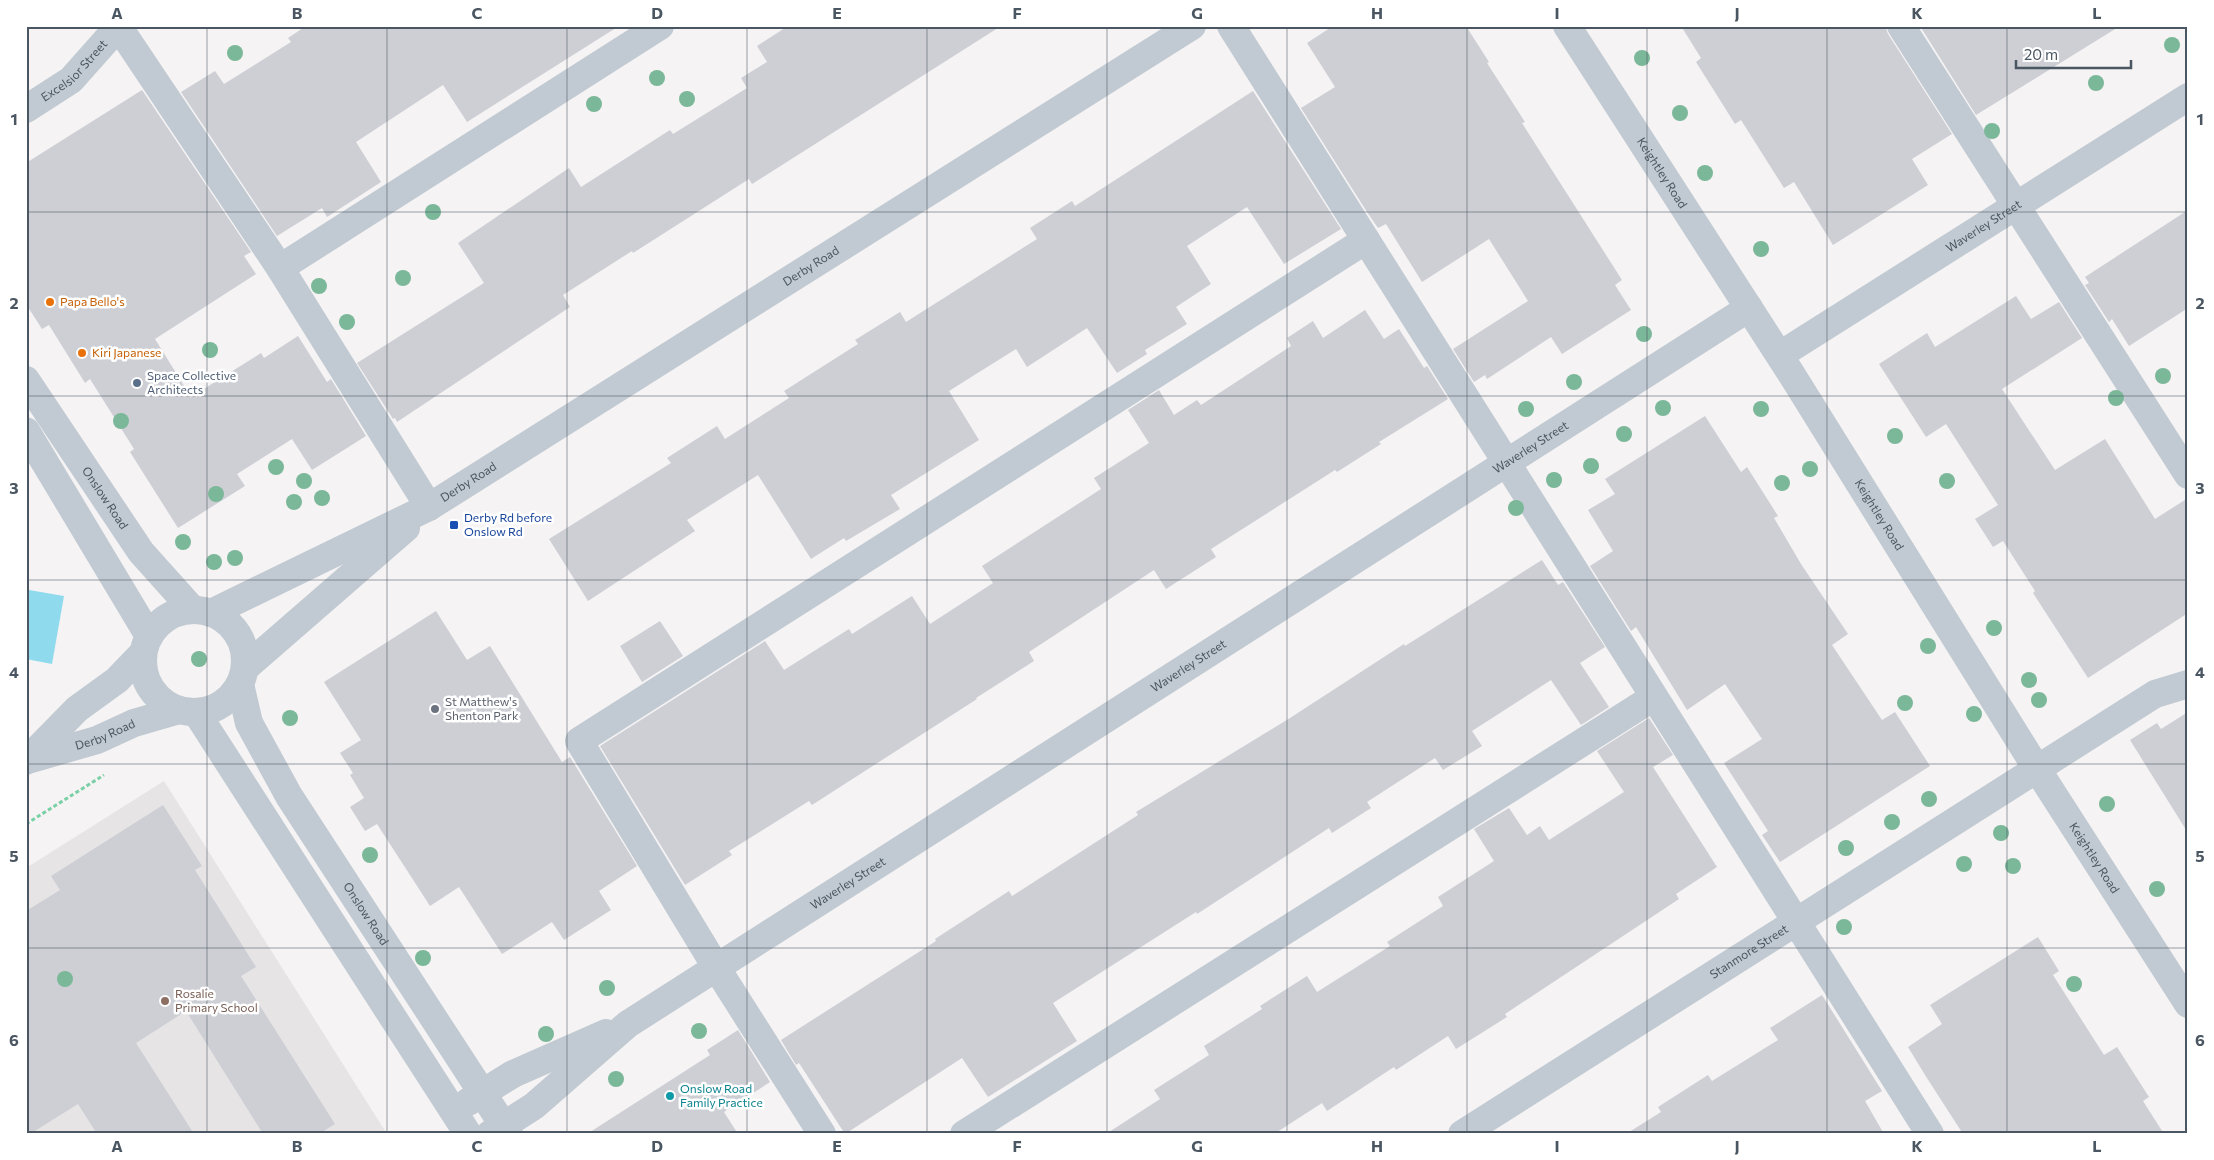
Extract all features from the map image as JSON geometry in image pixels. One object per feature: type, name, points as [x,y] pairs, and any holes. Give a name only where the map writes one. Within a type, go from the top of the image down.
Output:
[{"type":"street","points":[[119,26],[280,268],[429,507]]},
{"type":"street","name":"Excelsior Street","points":[[26,109],[71,80],[119,26]]},
{"type":"street","points":[[280,268],[660,26]]},
{"type":"street","name":"Derby Road","points":[[202,611],[429,507],[1192,26]]},
{"type":"street","points":[[1231,26],[1930,1134]]},
{"type":"street","name":"Keightley Road","points":[[1567,26],[1780,355],[2037,770],[2188,1004]]},
{"type":"street","points":[[1901,26],[2188,475]]},
{"type":"street","name":"Waverley Street","points":[[1780,355],[2188,97]]},
{"type":"street","points":[[822,1134],[716,967],[579,741],[1366,240]]},
{"type":"street","name":"Waverley Street","points":[[501,1131],[534,1106],[628,1024],[1749,308]]},
{"type":"street","name":"Onslow Road","points":[[26,380],[141,552],[202,611]]},
{"type":"street","points":[[26,431],[146,644]]},
{"type":"street","name":"Derby Road","points":[[242,676],[429,507]]},
{"type":"street","points":[[202,611],[226,621],[237,634],[244,650],[242,676],[222,704],[188,711],[166,704],[155,694],[147,681],[143,668],[146,644],[167,617],[180,612],[202,611]]},
{"type":"street","name":"Derby Road","points":[[28,760],[77,709],[117,680],[146,644]]},
{"type":"street","name":"Onslow Road","points":[[242,676],[249,723],[289,796],[482,1093],[501,1131]]},
{"type":"street","name":"Stanmore Street","points":[[1462,1134],[2155,694],[2188,684]]},
{"type":"street","points":[[964,1134],[1654,697]]},
{"type":"street","points":[[188,711],[468,1134]]},
{"type":"street","name":"Derby Road","points":[[28,760],[97,740],[134,723],[188,711]]},
{"type":"street","name":"Waverley Street","points":[[454,1111],[513,1074],[628,1024]]},
{"type":"path","points":[[26,824],[107,774]]},
{"type":"shaded area","name":"Rosalie Primary School","points":[[164,781],[387,1134],[26,1134],[26,868]]},
{"type":"water","points":[[29,590],[64,596],[52,664],[26,659],[26,608]]},
{"type":"building","points":[[306,26],[619,26],[467,122],[443,85],[356,142],[381,182],[327,217],[322,208],[277,236],[181,92],[215,71],[224,84],[291,42],[288,38]]},
{"type":"building","points":[[788,26],[1001,26],[752,184],[749,179],[563,295],[570,307],[397,422],[395,418],[393,419],[357,363],[484,283],[458,243],[569,168],[581,187],[670,130],[673,134],[747,88],[741,78],[767,62],[757,46]]},
{"type":"building","points":[[1333,26],[1466,26],[1525,122],[1522,123],[1622,280],[1615,285],[1631,310],[1562,354],[1551,337],[1487,379],[1485,375],[1474,382],[1453,349],[1528,301],[1489,239],[1422,282],[1386,224],[1378,228],[1301,108],[1335,87],[1307,43]]},
{"type":"building","points":[[1681,26],[1885,26],[1888,34],[1952,134],[1912,159],[1928,185],[1833,245],[1794,182],[1784,188],[1741,120],[1735,124],[1696,62],[1701,58]]},
{"type":"building","points":[[1920,26],[2120,26],[1976,115]]},
{"type":"building","points":[[142,90],[251,252],[244,256],[256,274],[155,339],[191,397],[261,353],[264,358],[298,336],[327,382],[331,379],[366,436],[312,470],[292,439],[237,474],[245,486],[178,528],[130,452],[134,449],[90,379],[85,383],[49,325],[42,329],[26,304],[26,163]]},
{"type":"building","points":[[1253,91],[1341,229],[1284,264],[1247,207],[1187,246],[1211,284],[1176,307],[1187,324],[1145,350],[1147,354],[1117,373],[1087,328],[1027,367],[1016,349],[949,391],[979,440],[891,495],[900,509],[846,541],[844,538],[811,559],[758,475],[687,520],[695,531],[588,601],[549,539],[671,463],[667,458],[717,426],[725,439],[789,398],[784,391],[858,344],[855,340],[900,312],[906,322],[1037,239],[1030,228],[1072,201],[1075,206]]},
{"type":"building","points":[[2188,210],[2188,308],[2129,346],[2112,319],[2109,322],[2085,285],[2089,283],[2085,277]]},
{"type":"building","points":[[2016,296],[2031,319],[2059,302],[2082,338],[2002,389],[2055,470],[2105,439],[2155,519],[2188,498],[2188,613],[2088,678],[2033,593],[2035,591],[2003,541],[1993,547],[1975,519],[1998,505],[1946,424],[1926,437],[1879,364],[1927,333],[1935,347]]},
{"type":"building","points":[[1365,310],[1384,339],[1399,329],[1424,368],[1427,366],[1448,399],[1379,442],[1381,444],[1337,472],[1335,470],[1211,549],[1216,557],[1166,589],[1154,570],[1029,652],[1034,661],[812,805],[809,801],[729,851],[732,855],[685,885],[600,746],[765,641],[784,670],[849,629],[852,634],[912,596],[930,624],[993,583],[982,566],[1101,489],[1094,478],[1149,443],[1128,410],[1159,390],[1174,415],[1197,400],[1201,405],[1291,346],[1287,338],[1313,321],[1323,338]]},
{"type":"building","points":[[1705,416],[1741,472],[1747,467],[1778,516],[1774,518],[1801,564],[1848,634],[1832,645],[1882,720],[1895,712],[1930,766],[1780,862],[1762,835],[1768,831],[1724,763],[1762,739],[1725,684],[1687,710],[1636,627],[1631,631],[1590,566],[1613,551],[1588,510],[1615,494],[1605,479]]},
{"type":"building","points":[[1542,560],[1558,585],[1563,582],[1605,647],[1580,663],[1609,707],[1581,725],[1551,680],[1472,731],[1482,746],[1443,770],[1435,758],[1367,802],[1371,808],[1332,833],[1329,828],[1197,914],[1196,912],[1053,1003],[1077,1041],[988,1097],[962,1058],[845,1134],[799,1063],[796,1065],[781,1040],[936,941],[935,939],[1009,891],[1012,896],[1138,815],[1136,812]]},
{"type":"building","points":[[436,611],[467,660],[490,646],[562,762],[570,757],[637,866],[599,891],[611,910],[564,940],[552,922],[502,954],[459,887],[430,906],[377,824],[365,831],[350,807],[364,798],[350,775],[353,773],[340,753],[361,740],[324,682]]},
{"type":"building","points":[[660,621],[683,656],[642,682],[620,646]]},
{"type":"building","points":[[2188,712],[2188,833],[2130,740],[2157,723],[2161,729]]},
{"type":"building","points":[[1649,718],[1673,755],[1653,767],[1717,867],[1676,894],[1679,899],[1505,1014],[1507,1017],[1456,1049],[1448,1036],[1396,1070],[1394,1067],[1327,1111],[1322,1103],[1274,1134],[1106,1134],[1160,1099],[1154,1090],[1209,1055],[1204,1046],[1262,1009],[1260,1006],[1307,976],[1317,992],[1390,946],[1387,942],[1443,906],[1438,897],[1494,861],[1474,829],[1509,808],[1527,835],[1540,826],[1549,840],[1624,792],[1597,751]]},
{"type":"building","name":"Rosalie Primary School","points":[[163,805],[202,866],[195,870],[256,967],[241,976],[335,1124],[319,1134],[263,1134],[186,1011],[136,1043],[194,1134],[97,1134],[78,1104],[30,1134],[26,1134],[26,911],[60,890],[51,876]]},
{"type":"building","points":[[2038,937],[2059,971],[2053,975],[2104,1055],[2117,1047],[2149,1097],[2143,1101],[2164,1134],[1963,1134],[1925,1075],[1908,1047],[1942,1024],[1930,1005]]},
{"type":"building","points":[[1822,995],[1882,1091],[1865,1101],[1884,1134],[1626,1134],[1661,1112],[1658,1107],[1708,1075],[1712,1081],[1778,1040],[1770,1028]]},
{"type":"building","points":[[738,1030],[770,1082],[724,1112],[738,1134],[587,1134],[710,1055],[707,1050]]},
{"type":"place","name":"Papa Bello's","points":[[50,302]]},
{"type":"place","name":"Kiri Japanese","points":[[82,353]]},
{"type":"place","name":"Space Collective Architects","points":[[137,383]]},
{"type":"place","name":"Derby Rd before Onslow Rd","points":[[454,525]]},
{"type":"place","name":"St Matthew's Shenton Park","points":[[435,709]]},
{"type":"place","name":"Rosalie Primary School","points":[[165,1001]]},
{"type":"place","name":"Onslow Road Family Practice","points":[[670,1096]]}]
